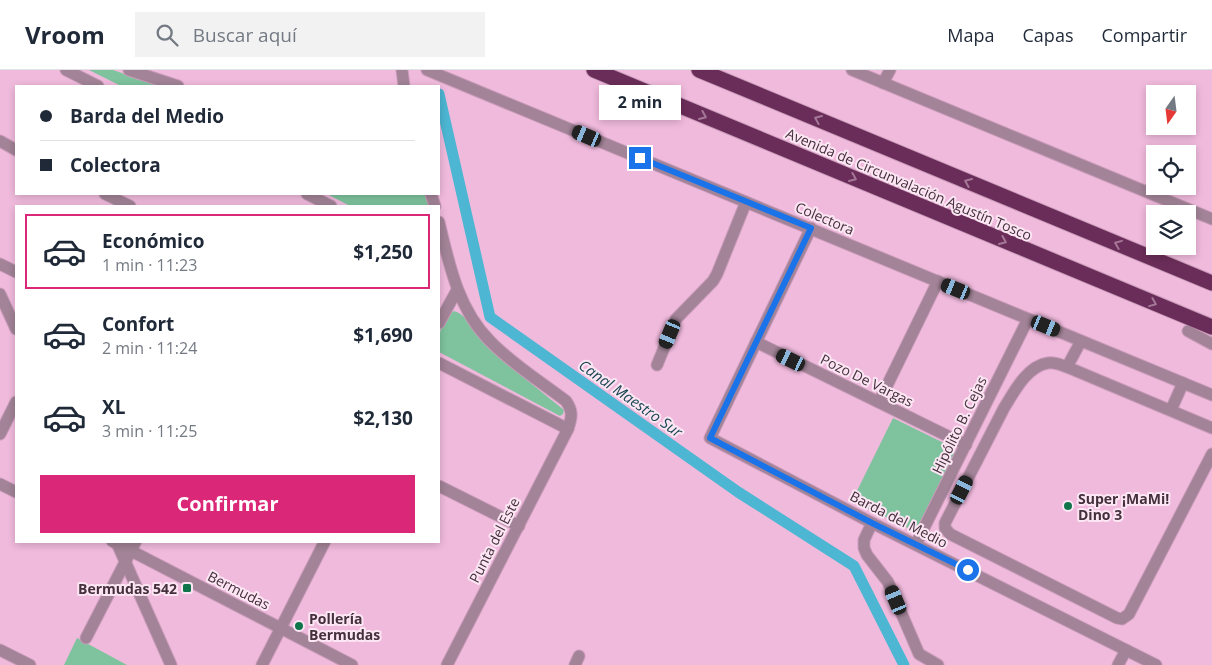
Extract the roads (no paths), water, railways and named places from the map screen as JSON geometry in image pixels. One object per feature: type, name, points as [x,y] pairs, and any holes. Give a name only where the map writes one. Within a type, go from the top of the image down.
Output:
[{"type":"highway","name":"Avenida de Circunvalación Agustín Tosco","points":[[594,70],[1212,327]]},
{"type":"highway","name":"Avenida de Circunvalación Agustín Tosco","points":[[699,70],[1212,283]]},
{"type":"street","points":[[66,70],[96,85]]},
{"type":"street","points":[[129,70],[174,85]]},
{"type":"street","points":[[402,70],[404,85]]},
{"type":"street","name":"Colectora","points":[[427,70],[1212,395]]},
{"type":"street","points":[[852,70],[1212,219]]},
{"type":"street","points":[[883,83],[890,70]]},
{"type":"street","points":[[0,141],[15,149]]},
{"type":"street","points":[[107,195],[119,200]]},
{"type":"street","points":[[309,195],[329,205]]},
{"type":"street","points":[[657,365],[676,319],[713,281],[717,274],[746,202]]},
{"type":"street","points":[[756,342],[811,228]]},
{"type":"street","points":[[440,229],[444,259],[470,315],[489,341],[566,400],[571,408],[572,417],[568,429],[440,364]]},
{"type":"street","points":[[0,264],[15,272]]},
{"type":"street","points":[[879,402],[938,281]]},
{"type":"street","points":[[440,322],[457,290]]},
{"type":"street","points":[[0,294],[15,327]]},
{"type":"street","name":"Hipólito B. Cejas","points":[[916,544],[1028,319]]},
{"type":"street","points":[[1188,331],[1212,344]]},
{"type":"street","points":[[1068,367],[1081,341]]},
{"type":"street","name":"Pozo De Vargas","points":[[756,342],[966,444]]},
{"type":"street","name":"Barda del Medio","points":[[756,342],[710,438],[872,523],[1156,665]]},
{"type":"street","points":[[1212,428],[1068,367],[1054,363],[1040,365],[1029,373],[1015,390],[1004,408],[945,522],[945,528],[950,534],[1122,619],[1129,614],[1212,454]]},
{"type":"street","points":[[1171,410],[1183,383]]},
{"type":"street","points":[[0,434],[15,404]]},
{"type":"street","name":"Punta del Este","points":[[447,665],[568,429]]},
{"type":"street","points":[[0,484],[15,492]]},
{"type":"street","points":[[440,487],[518,526]]},
{"type":"street","points":[[872,523],[864,540],[864,548],[867,555],[888,582],[919,654],[938,665]]},
{"type":"street","points":[[116,543],[171,665]]},
{"type":"street","name":"Bermudas","points":[[120,543],[134,546],[281,628],[352,665]]},
{"type":"street","points":[[262,665],[325,543]]},
{"type":"street","points":[[86,638],[134,546]]},
{"type":"street","points":[[0,650],[30,665]]},
{"type":"street","points":[[1118,665],[1126,650]]},
{"type":"waterway","name":"Canal Maestro Sur","points":[[440,98],[490,317],[738,492],[854,566],[904,665]]},
{"type":"place","name":"Super ¡MaMi! Dino 3","points":[[1068,506]]},
{"type":"place","name":"Bermudas 542","points":[[187,588]]},
{"type":"place","name":"Pollería Bermudas","points":[[299,626]]}]
